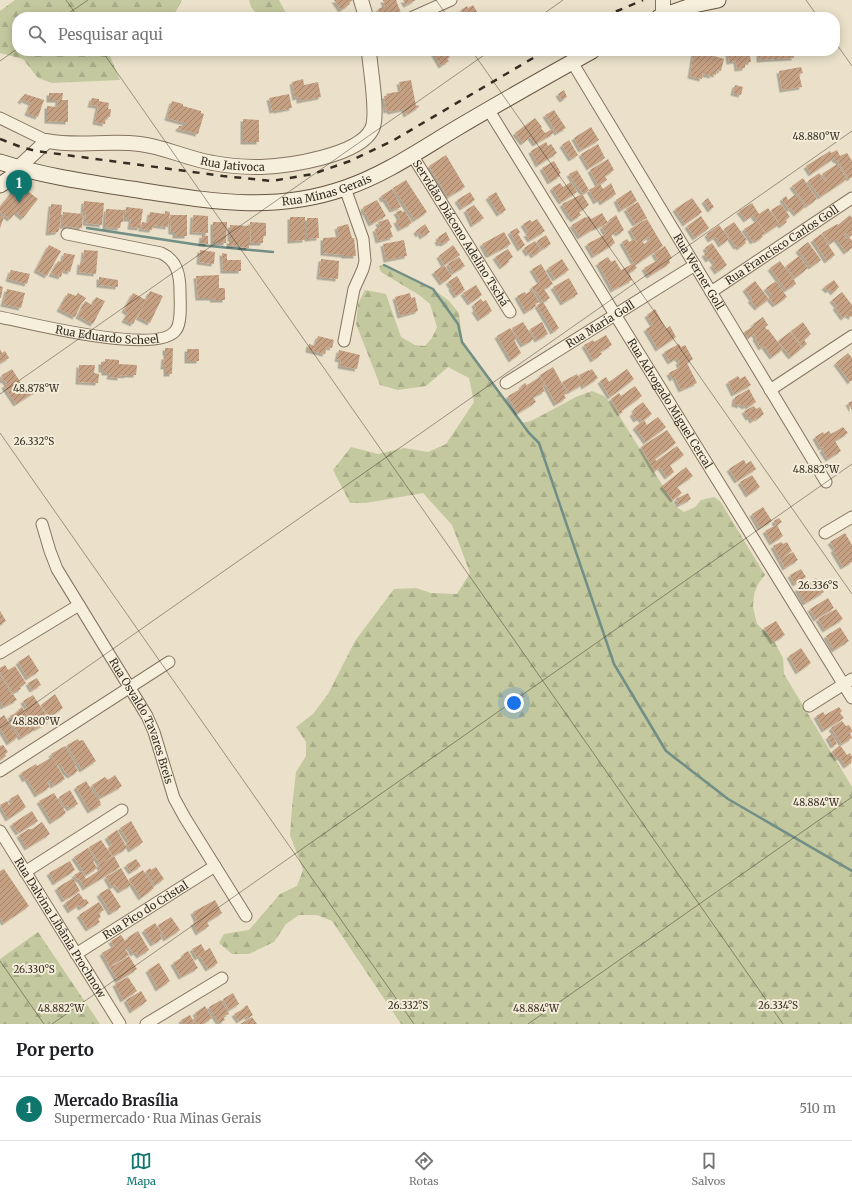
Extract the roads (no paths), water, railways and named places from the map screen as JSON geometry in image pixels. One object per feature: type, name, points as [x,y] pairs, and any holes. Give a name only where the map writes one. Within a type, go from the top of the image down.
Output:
[{"type":"main road","points":[[673,12],[694,5],[718,0]]},
{"type":"main road","name":"Rua Minas Gerais","points":[[13,177],[74,180],[233,203],[266,203],[315,197],[345,188],[383,171],[488,109],[583,56]]},
{"type":"main road","points":[[0,162],[8,171],[7,179],[13,177]]},
{"type":"street","points":[[361,0],[365,12]]},
{"type":"street","points":[[424,12],[451,0]]},
{"type":"street","points":[[662,12],[663,0]]},
{"type":"street","name":"Rua Jativoca","points":[[47,141],[64,143],[111,142],[141,144],[170,150],[211,163],[245,167],[280,165],[318,159],[350,148],[370,134],[373,128],[375,110],[370,56]]},
{"type":"street","name":"Rua Werner Goll","points":[[572,62],[826,482]]},
{"type":"street","name":"Rua Advogado Miguel Cercal","points":[[488,109],[616,315],[848,682],[852,698]]},
{"type":"street","points":[[0,118],[47,141],[13,177]]},
{"type":"street","name":"Servidão Diácono Adelino Tschá","points":[[412,155],[510,312]]},
{"type":"street","points":[[344,341],[354,289],[365,261],[363,239],[345,188]]},
{"type":"street","name":"Rua Francisco Carlos Goll","points":[[711,292],[851,202]]},
{"type":"street","name":"Rua Eduardo Scheel","points":[[0,317],[109,338],[136,340],[160,338],[170,336],[176,331],[179,324],[180,278],[177,269],[168,256],[161,253],[67,234]]},
{"type":"street","name":"Rua Maria Goll","points":[[506,384],[695,265]]},
{"type":"street","points":[[770,390],[852,336]]},
{"type":"street","points":[[825,533],[852,517]]},
{"type":"street","name":"Rua Osvaldo Tavares Breis","points":[[42,524],[52,559],[142,707],[154,732],[174,798],[246,916]]},
{"type":"street","points":[[0,653],[79,605]]},
{"type":"street","points":[[0,771],[169,662]]},
{"type":"street","points":[[809,706],[848,682]]},
{"type":"street","points":[[25,872],[122,810]]},
{"type":"street","name":"Rua Dalvina Libânia Prochnow","points":[[0,831],[120,1024]]},
{"type":"street","name":"Rua Pico do Cristal","points":[[76,954],[215,866]]},
{"type":"street","points":[[146,1024],[222,978]]},
{"type":"waterway","points":[[87,228],[199,245],[273,252]]},
{"type":"waterway","points":[[384,265],[433,289],[458,324],[462,342],[529,433],[539,443],[614,664],[666,751],[728,799],[852,871]]},
{"type":"railway","points":[[615,12],[643,0]]},
{"type":"railway","points":[[0,139],[36,151],[223,176],[272,181],[313,174],[350,161],[394,140],[537,56]]},
{"type":"place","name":"Mercado Brasília","points":[[19,203]]}]
